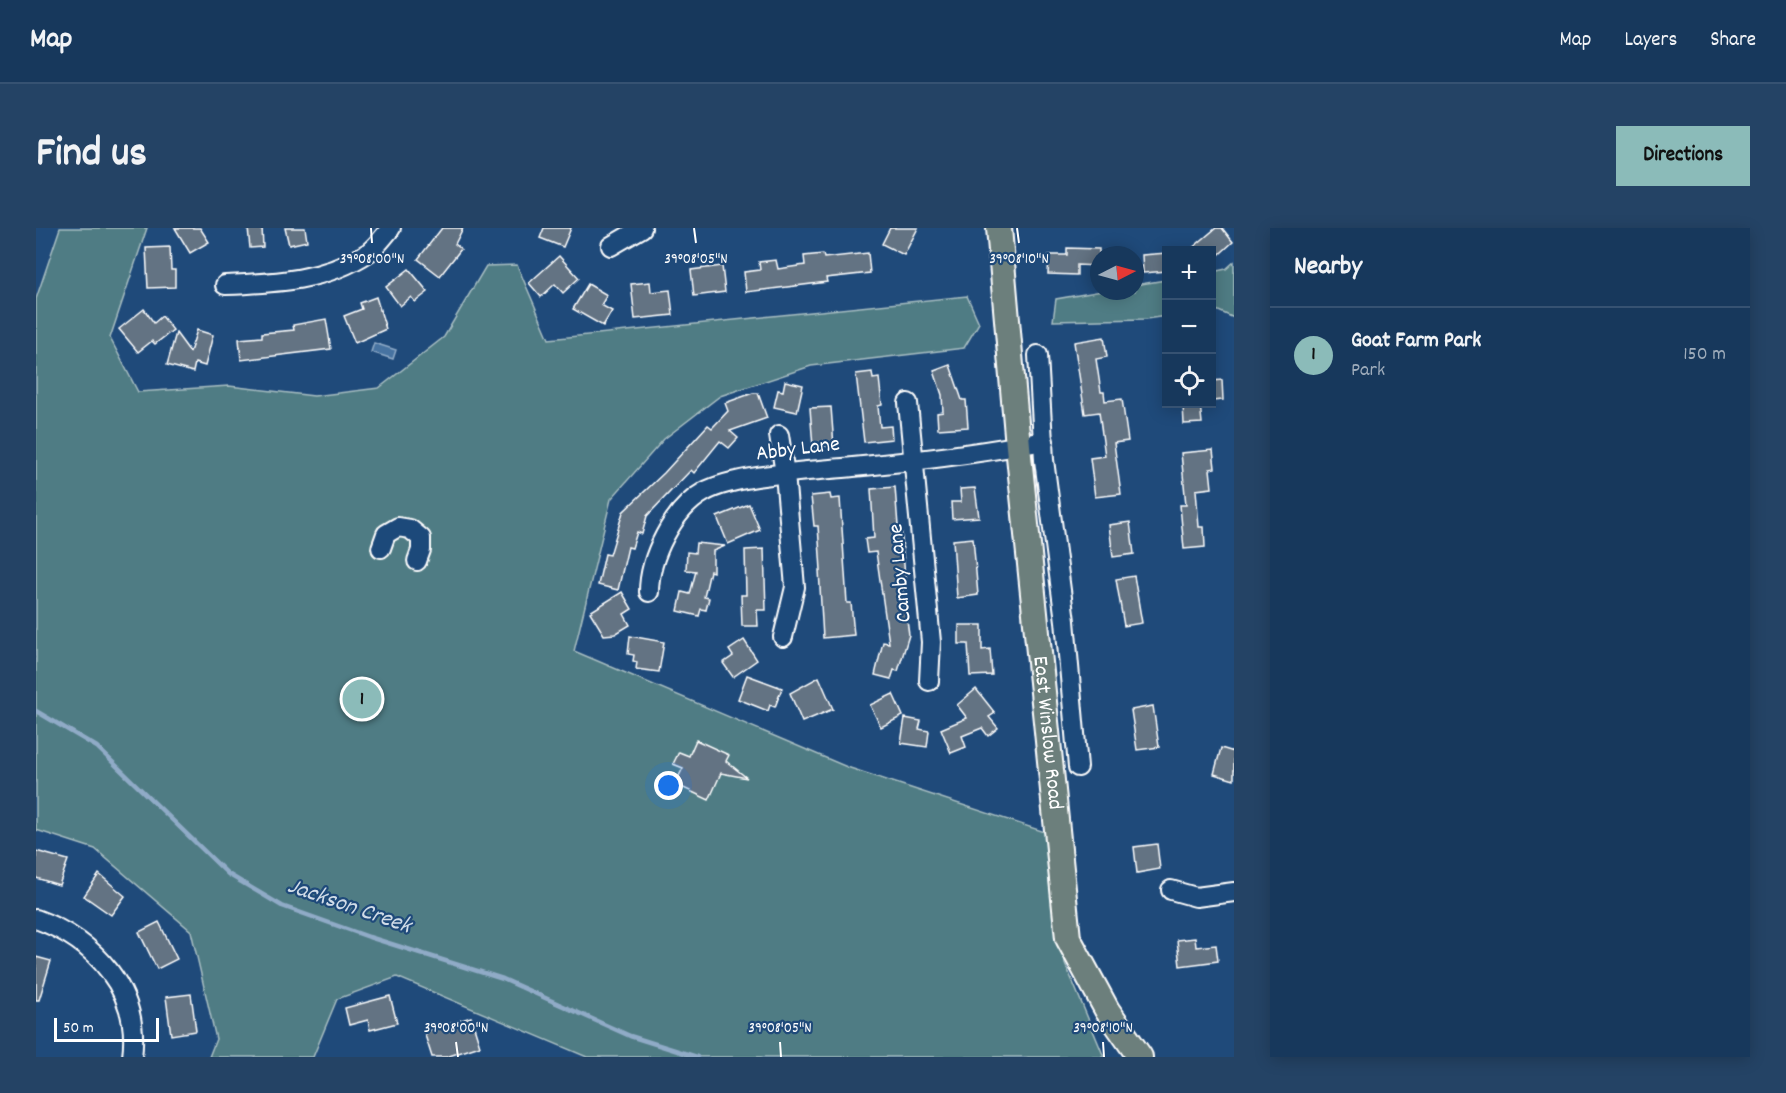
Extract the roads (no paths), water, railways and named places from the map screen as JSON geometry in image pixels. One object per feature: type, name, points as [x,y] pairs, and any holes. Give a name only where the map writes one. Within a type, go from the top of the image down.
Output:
[{"type":"main road","name":"East Winslow Road","points":[[999,228],[1018,446],[1068,938],[1107,1010],[1140,1057]]},
{"type":"main road","name":"East Winslow Road","points":[[1107,1010],[1120,1057]]},
{"type":"street","points":[[225,285],[273,283],[329,273],[370,251],[391,228]]},
{"type":"street","points":[[611,246],[642,228]]},
{"type":"street","name":"East Winslow Road","points":[[1038,355],[1044,441],[1078,767]]},
{"type":"street","name":"Camby Lane","points":[[908,403],[931,642],[929,681]]},
{"type":"street","points":[[779,435],[785,474],[795,587],[783,637]]},
{"type":"street","points":[[1018,446],[1044,441]]},
{"type":"street","name":"Abby Lane","points":[[650,592],[649,576],[659,545],[678,516],[704,492],[741,481],[785,474],[915,461],[1018,446]]},
{"type":"street","points":[[381,548],[386,534],[398,527],[410,529],[421,538],[421,550],[417,561]]},
{"type":"street","points":[[1171,890],[1196,897],[1234,892]]},
{"type":"street","points":[[36,919],[78,939],[96,953],[111,972],[129,1013],[132,1057]]},
{"type":"water","points":[[374,343],[396,350],[393,359],[371,352]]},
{"type":"waterway","name":"Jackson Creek","points":[[36,711],[97,747],[228,874],[282,906],[369,937],[503,979],[630,1036],[697,1057]]},
{"type":"place","name":"Goat Farm Park","points":[[362,699]]}]
